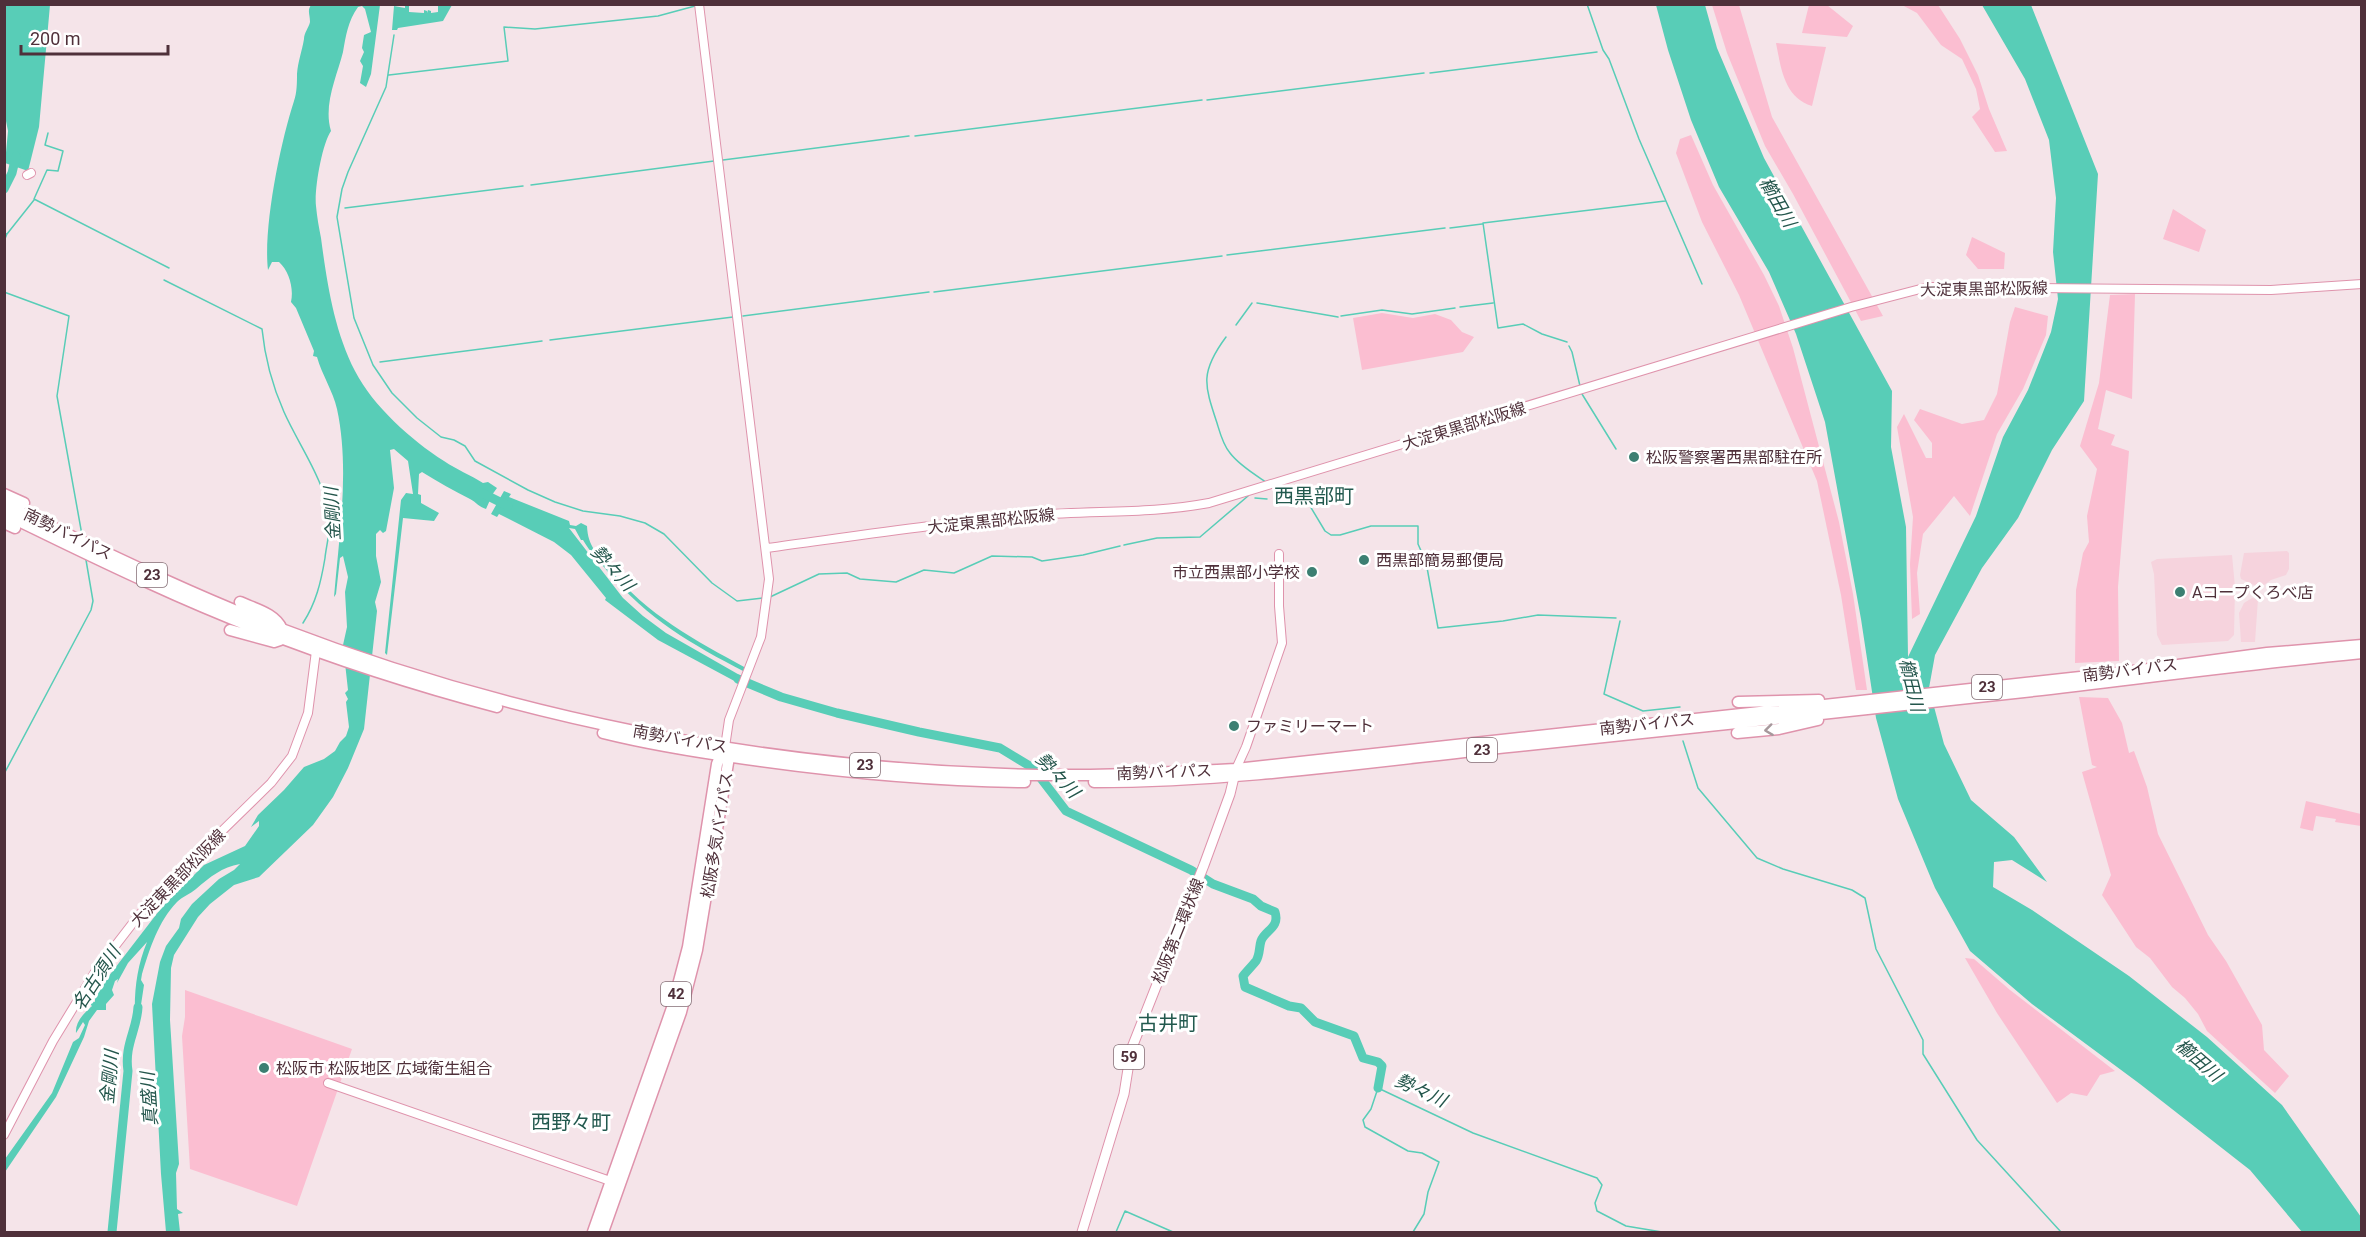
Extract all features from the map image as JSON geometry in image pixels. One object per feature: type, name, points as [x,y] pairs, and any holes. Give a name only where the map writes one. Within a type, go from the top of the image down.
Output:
[{"type":"highway","points":[[4,494],[24,503]]},
{"type":"highway","name":"南勢バイパス","points":[[4,504],[282,634]]},
{"type":"highway","name":"南勢バイパス","points":[[4,514],[149,584],[282,634],[458,693],[724,753],[1005,778],[1113,778],[1235,773],[2127,676],[2361,653]]},
{"type":"highway","points":[[4,523],[15,528]]},
{"type":"highway","points":[[230,630],[274,642],[282,634],[279,621],[240,602]]},
{"type":"highway","name":"南勢バイパス","points":[[303,641],[316,651],[330,650]]},
{"type":"highway","name":"南勢バイパス","points":[[2127,676],[2267,653],[2361,645]]},
{"type":"highway","points":[[1738,702],[1815,699],[1844,707]]},
{"type":"highway","points":[[1737,734],[1779,729],[1832,717],[1844,707]]},
{"type":"highway","name":"松阪多気バイパス","points":[[603,1233],[616,1183],[672,1008],[688,947],[724,753]]},
{"type":"highway","name":"松阪多気バイパス","points":[[593,1233],[616,1183]]},
{"type":"main road","points":[[699,4],[767,548],[768,597],[761,638],[729,720],[724,753]]},
{"type":"main road","name":"大淀東黒部松阪線","points":[[767,548],[1020,516],[1176,509],[1209,503],[1875,300],[1928,287],[2271,290],[2361,284]]},
{"type":"main road","points":[[1235,773],[1282,643],[1279,554]]},
{"type":"main road","name":"大淀東黒部松阪線","points":[[4,1135],[53,1041],[96,972],[139,915],[271,783],[292,756],[308,713],[316,651]]},
{"type":"main road","name":"松阪第二環状線","points":[[1083,1233],[1124,1094],[1131,1050],[1196,888],[1235,773]]},
{"type":"main road","points":[[328,1083],[616,1183]]},
{"type":"shaded area","points":[[1712,5],[1739,5],[1772,117],[1883,316],[1861,321],[1765,146],[1727,53]]},
{"type":"shaded area","points":[[1809,5],[1827,5],[1853,26],[1847,37],[1802,33]]},
{"type":"shaded area","points":[[1902,5],[1938,5],[1960,39],[1978,75],[1989,109],[2007,151],[1995,152],[1972,117],[1980,109],[1976,89],[1962,59],[1941,45],[1917,13]]},
{"type":"shaded area","points":[[1776,43],[1826,47],[1812,106],[1795,96],[1790,89],[1782,72]]},
{"type":"shaded area","points":[[1691,135],[1713,185],[1779,306],[1793,348],[1839,522],[1853,594],[1867,690],[1856,690],[1841,595],[1817,481],[1739,295],[1702,222],[1676,153],[1680,139]]},
{"type":"shaded area","points":[[2173,209],[2206,230],[2199,252],[2163,239]]},
{"type":"shaded area","points":[[1972,237],[2005,253],[2004,269],[1978,269],[1966,255]]},
{"type":"shaded area","points":[[2135,294],[2132,399],[2106,390],[2098,429],[2115,435],[2111,445],[2129,451],[2118,587],[2119,661],[2075,663],[2076,590],[2083,553],[2089,542],[2087,516],[2097,469],[2080,446],[2099,383],[2110,295]]},
{"type":"shaded area","points":[[2015,307],[2048,316],[2046,335],[2023,389],[1997,434],[1970,516],[1954,496],[1923,534],[1917,573],[1920,614],[1912,619],[1910,564],[1913,517],[1897,427],[1904,414],[1926,458],[1932,458],[1932,443],[1914,420],[1920,409],[1962,424],[1984,420],[1997,394],[2010,322]]},
{"type":"shaded area","points":[[1382,313],[1413,318],[1435,314],[1451,320],[1462,332],[1474,337],[1463,352],[1362,370],[1353,318]]},
{"type":"shaded area","points":[[2287,551],[2289,569],[2286,575],[2271,580],[2260,588],[2241,579],[2244,553]]},
{"type":"shaded area","points":[[2232,555],[2235,587],[2234,635],[2228,641],[2162,645],[2157,635],[2154,574],[2151,562],[2157,559]]},
{"type":"shaded area","points":[[2252,598],[2258,599],[2255,642],[2241,642],[2239,613],[2244,603]]},
{"type":"shaded area","points":[[2079,697],[2108,698],[2122,723],[2129,753],[2134,751],[2147,787],[2158,834],[2208,935],[2226,961],[2262,1025],[2264,1050],[2289,1076],[2275,1093],[2207,1031],[2198,1014],[2185,998],[2172,987],[2150,958],[2136,947],[2102,895],[2111,875],[2082,772],[2097,767],[2092,765]]},
{"type":"shaded area","points":[[2306,801],[2361,814],[2361,826],[2316,816],[2313,831],[2300,828]]},
{"type":"shaded area","points":[[1965,958],[1974,959],[2010,990],[2115,1071],[2100,1075],[2087,1096],[2071,1093],[2057,1103],[1997,1013]]},
{"type":"shaded area","points":[[185,990],[352,1049],[297,1206],[190,1169],[182,1036]]},
{"type":"water","points":[[5,5],[50,5],[39,127],[28,171],[5,163],[8,131],[4,111]]},
{"type":"water","points":[[311,5],[380,5],[371,74],[366,87],[360,83],[363,66],[360,61],[364,52],[362,48],[364,35],[371,32],[365,9],[362,6],[358,7],[355,12],[346,34],[330,101],[331,131],[319,167],[316,189],[317,214],[329,289],[348,355],[355,371],[372,397],[406,433],[449,464],[497,488],[489,499],[486,509],[422,472],[419,474],[418,494],[421,495],[421,503],[439,513],[434,521],[403,518],[387,655],[385,653],[401,500],[406,493],[413,494],[408,461],[394,449],[390,450],[394,488],[386,531],[383,533],[380,530],[376,534],[376,556],[381,582],[375,602],[377,611],[364,729],[348,768],[333,797],[313,825],[259,877],[234,885],[210,904],[198,917],[174,955],[171,968],[170,1020],[179,1164],[176,1173],[177,1209],[183,1213],[178,1214],[180,1232],[166,1232],[152,1004],[160,962],[166,946],[192,904],[219,879],[240,864],[216,873],[179,900],[170,910],[155,936],[142,974],[141,980],[144,985],[139,1018],[135,1016],[136,988],[147,942],[128,963],[117,983],[118,979],[115,981],[112,990],[114,995],[106,1004],[106,1010],[97,1010],[89,1021],[56,1097],[5,1172],[5,1159],[52,1093],[73,1042],[79,1038],[85,1025],[83,1022],[76,1033],[77,1025],[92,1006],[84,998],[95,1002],[95,994],[162,907],[204,865],[245,846],[259,826],[259,821],[251,827],[258,815],[304,767],[324,759],[335,751],[346,736],[349,727],[343,645],[347,627],[345,592],[348,577],[343,556],[340,558],[334,597],[341,527],[343,455],[341,432],[333,396],[317,357],[313,356],[314,351],[296,308],[291,302],[292,291],[288,275],[279,262],[272,262],[268,270],[267,252],[274,186],[283,140],[296,95],[298,65],[310,22]]},
{"type":"water","points":[[405,5],[409,5],[409,12],[424,13],[424,10],[427,13],[428,10],[431,13],[438,12],[438,5],[452,5],[443,21],[392,30],[394,6],[405,8]]},
{"type":"water","name":"櫛田川","points":[[1656,5],[1705,5],[1717,48],[1764,158],[1892,391],[1891,447],[1906,527],[1908,657],[1976,516],[2003,437],[2028,390],[2051,332],[2058,299],[2053,252],[2056,198],[2049,140],[2025,79],[1982,5],[2031,5],[2098,174],[2084,401],[2052,450],[2018,518],[1982,568],[1935,655],[1929,688],[1944,744],[1971,800],[2014,837],[2047,882],[2012,860],[1994,862],[1993,887],[2032,910],[2129,976],[2207,1037],[2282,1105],[2361,1217],[2361,1232],[2302,1232],[2250,1170],[2032,1004],[1970,951],[1935,888],[1898,799],[1876,718],[1861,619],[1825,422],[1796,334],[1769,272],[1719,187],[1691,120]]},
{"type":"water","points":[[504,491],[511,494],[509,497],[569,521],[570,525],[576,526],[581,523],[587,526],[589,539],[594,549],[624,585],[640,600],[690,636],[746,668],[745,672],[688,640],[639,604],[608,572],[581,540],[575,529],[569,528],[623,598],[666,633],[743,677],[740,684],[658,640],[605,600],[606,598],[571,555],[554,542],[499,514],[497,517],[491,514]]},
{"type":"waterway","points":[[704,5],[709,4]]},
{"type":"waterway","points":[[1587,4],[1639,139],[1702,284]]},
{"type":"waterway","points":[[389,75],[508,61],[504,27],[535,29],[658,16],[695,6]]},
{"type":"waterway","points":[[394,35],[386,87],[348,172],[337,217],[354,318],[373,365],[392,393],[417,418],[441,437],[465,446],[475,461],[555,502],[583,511],[620,516],[645,523],[664,534],[712,583],[737,601],[763,598]]},
{"type":"waterway","points":[[1430,73],[1597,52]]},
{"type":"waterway","points":[[1207,100],[1424,73]]},
{"type":"waterway","points":[[915,136],[1202,100]]},
{"type":"waterway","points":[[48,133],[45,145],[63,151],[58,171],[47,170],[34,199],[169,268]]},
{"type":"waterway","points":[[723,160],[909,136]]},
{"type":"waterway","points":[[4,189],[12,173],[16,156]]},
{"type":"waterway","points":[[531,185],[714,161]]},
{"type":"waterway","points":[[345,208],[523,186]]},
{"type":"waterway","points":[[7,234],[34,200]]},
{"type":"waterway","points":[[1567,342],[1542,334],[1523,324],[1498,328],[1483,223],[1665,201]]},
{"type":"waterway","points":[[1450,228],[1482,224]]},
{"type":"waterway","points":[[1227,255],[1445,228]]},
{"type":"waterway","points":[[4,233],[7,234],[4,241]]},
{"type":"waterway","points":[[934,292],[1222,256]]},
{"type":"waterway","points":[[164,280],[262,329],[267,361],[276,392],[318,479],[327,507],[329,531],[322,575],[315,600],[303,623]]},
{"type":"waterway","points":[[4,292],[69,316],[57,396],[82,535]]},
{"type":"waterway","points":[[743,316],[929,292]]},
{"type":"waterway","points":[[1236,325],[1252,303]]},
{"type":"waterway","points":[[1257,303],[1338,317]]},
{"type":"waterway","points":[[1460,307],[1493,303]]},
{"type":"waterway","points":[[1341,316],[1382,310],[1412,314],[1455,308]]},
{"type":"waterway","points":[[550,340],[733,317]]},
{"type":"waterway","points":[[1226,337],[1208,369],[1209,398],[1228,450],[1242,465],[1266,482]]},
{"type":"waterway","points":[[380,362],[542,341]]},
{"type":"waterway","points":[[1569,346],[1580,386]]},
{"type":"waterway","points":[[1582,394],[1616,449]]},
{"type":"waterway","points":[[1272,487],[1287,499],[1307,501],[1325,531],[1331,535],[1340,535],[1371,526],[1418,526],[1418,544],[1426,562],[1438,628],[1538,615],[1616,618]]},
{"type":"waterway","name":"勢々川","points":[[480,492],[508,506]]},
{"type":"waterway","points":[[1124,545],[1157,538],[1200,537],[1248,496]]},
{"type":"waterway","points":[[1255,498],[1267,499]]},
{"type":"waterway","points":[[1274,499],[1287,499]]},
{"type":"waterway","points":[[770,597],[819,574],[847,573],[860,579],[896,582],[924,570],[954,573],[992,556],[1032,557],[1042,561],[1083,555],[1120,546]]},
{"type":"waterway","points":[[4,774],[91,610],[93,601],[86,560]]},
{"type":"waterway","points":[[1620,621],[1604,694],[1643,711],[1680,707]]},
{"type":"waterway","name":"勢々川","points":[[738,679],[781,697],[837,713],[1000,748],[1033,768],[1066,811],[1191,870],[1213,884],[1253,899],[1261,906],[1275,912],[1274,925],[1263,937],[1257,959],[1243,976],[1245,987],[1289,1006],[1301,1008],[1315,1022],[1354,1036],[1363,1058],[1378,1062],[1382,1066],[1378,1088]]},
{"type":"waterway","points":[[1683,741],[1698,788],[1757,858],[1783,869],[1852,890],[1865,898],[1876,949],[1923,1040],[1923,1054],[1977,1140],[2061,1232]]},
{"type":"waterway","name":"金剛川","points":[[112,1232],[128,1053],[138,1007]]},
{"type":"waterway","name":"勢々川","points":[[1413,1232],[1424,1214],[1428,1192],[1439,1162],[1422,1153],[1408,1151],[1365,1127],[1363,1120],[1371,1109],[1378,1088],[1473,1133],[1597,1178],[1602,1185],[1595,1203],[1597,1211],[1626,1226],[1662,1232]]},
{"type":"waterway","points":[[1116,1232],[1125,1211],[1173,1232]]},
{"type":"place","name":"松阪警察署西黒部駐在所","points":[[1634,457]]},
{"type":"place","name":"西黒部簡易郵便局","points":[[1364,560]]},
{"type":"place","name":"市立西黒部小学校","points":[[1312,572]]},
{"type":"place","name":"Aコープくろべ店","points":[[2180,592]]},
{"type":"place","name":"ファミリーマート","points":[[1234,726]]},
{"type":"place","name":"松阪市 松阪地区 広域衛生組合","points":[[264,1068]]},
{"type":"district","name":"西黒部町","points":[[1314,496]]},
{"type":"district","name":"古井町","points":[[1168,1023]]},
{"type":"district","name":"西野々町","points":[[571,1122]]},
{"type":"water label","name":"名古須川","points":[[96,978]]},
{"type":"water label","name":"真盛川","points":[[149,1099]]}]
